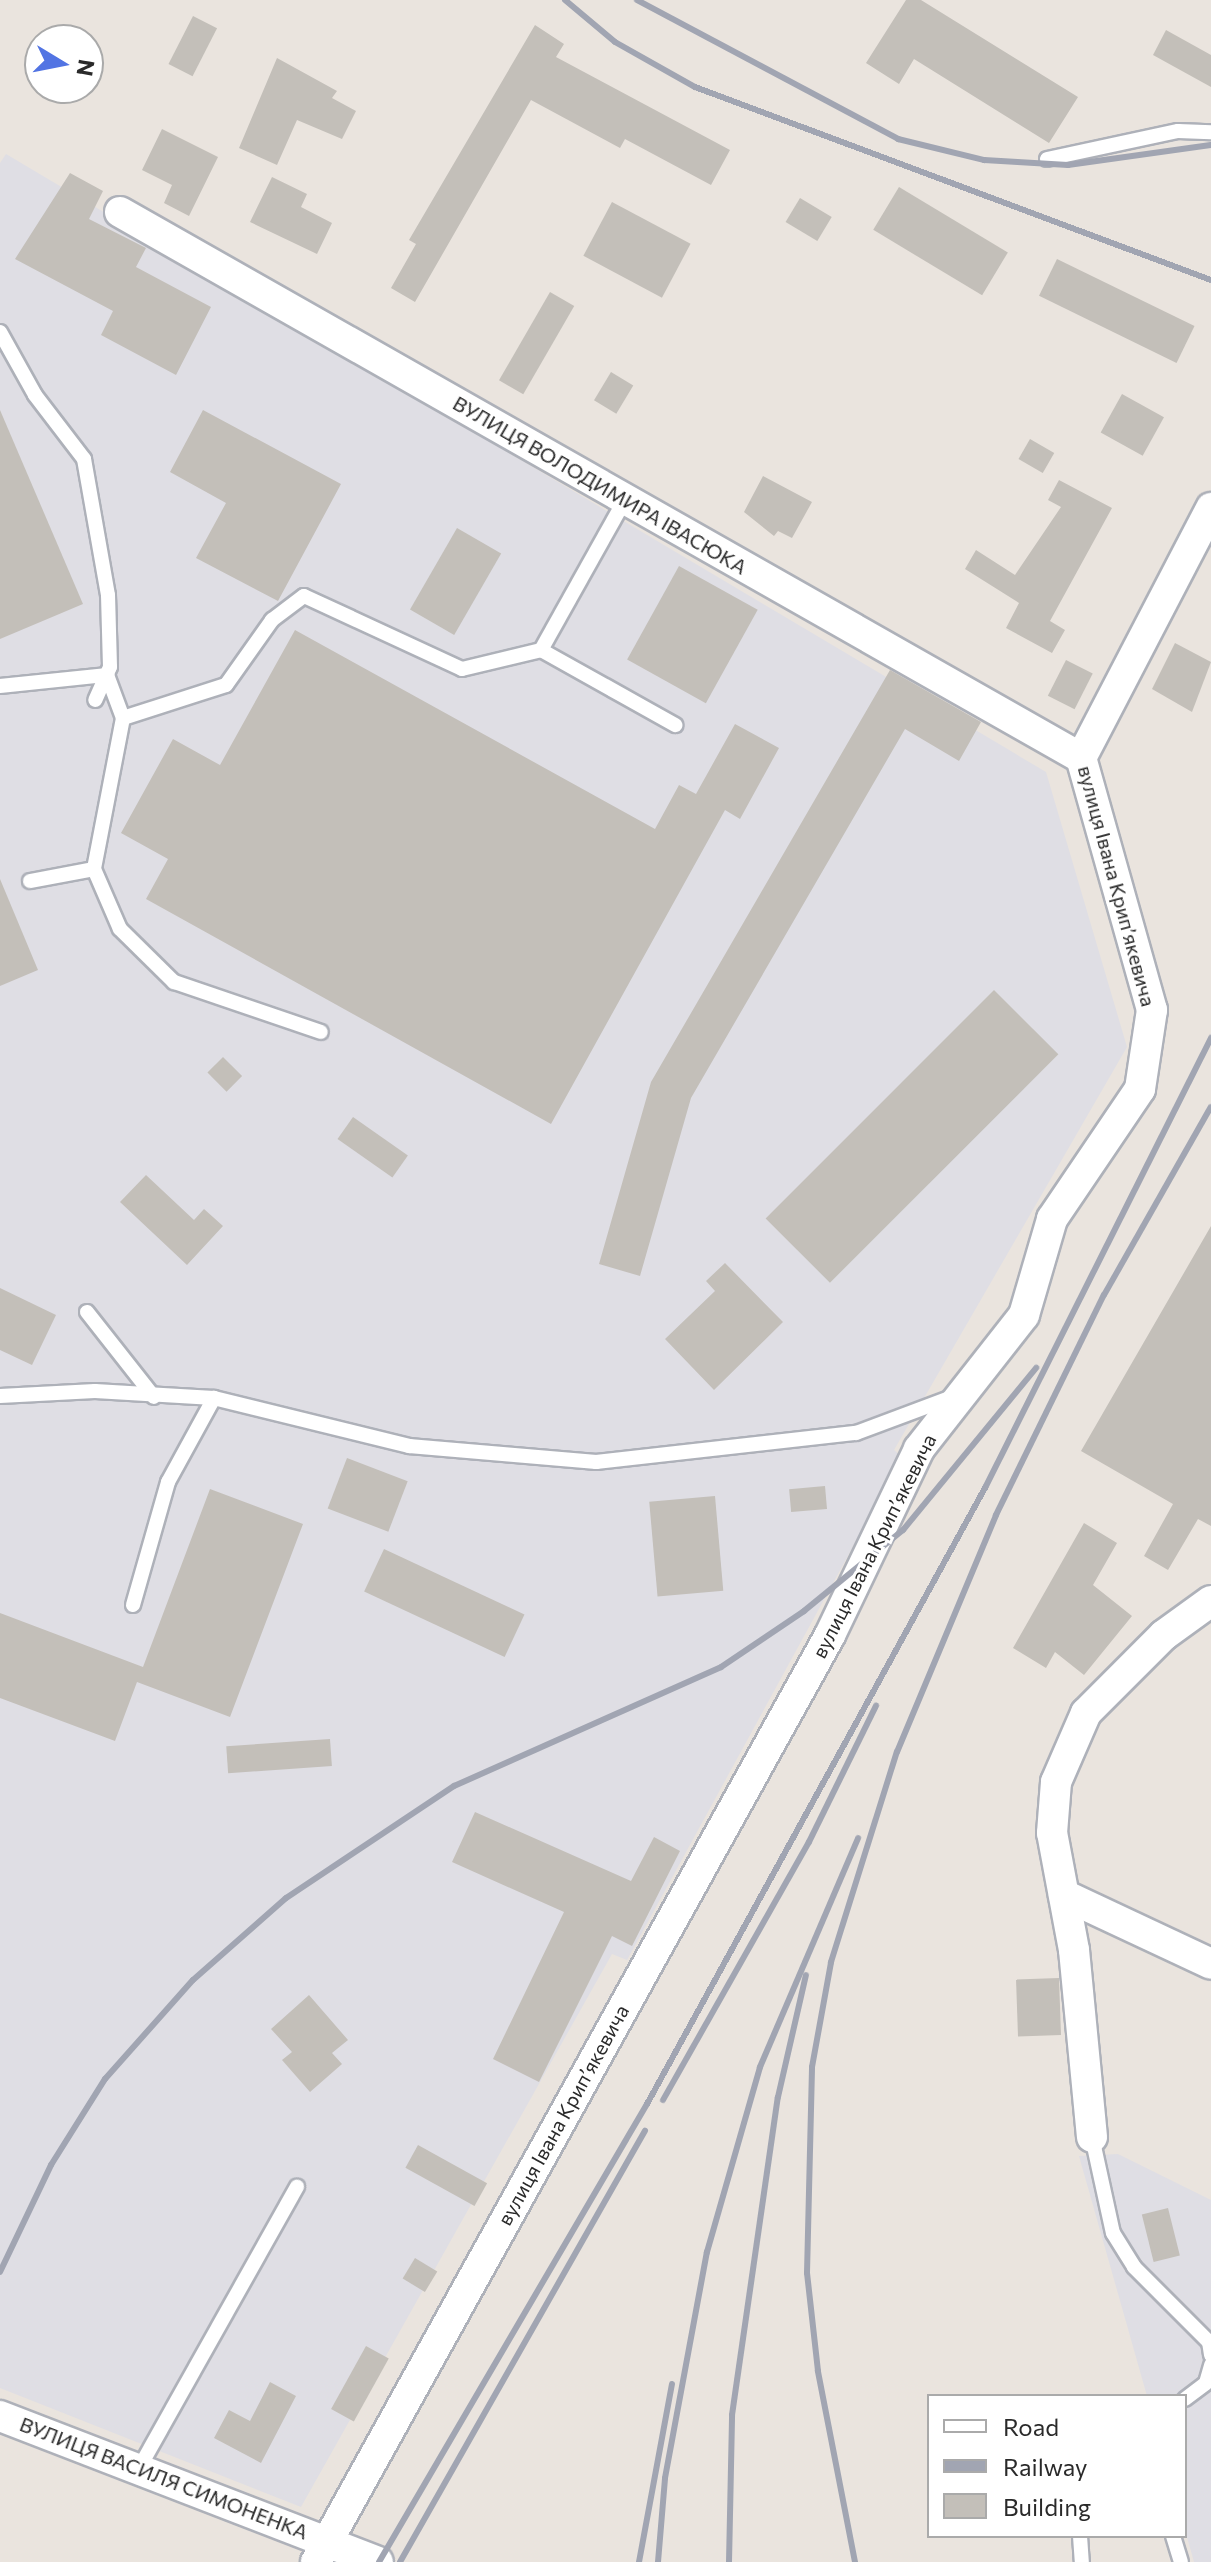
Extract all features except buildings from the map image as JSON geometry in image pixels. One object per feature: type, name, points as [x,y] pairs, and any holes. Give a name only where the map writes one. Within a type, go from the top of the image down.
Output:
[{"type":"street","name":"ВУЛИЦЯ ВОЛОДИМИРА ІВАСЮКА","points":[[120,212],[1081,758]]},
{"type":"street","name":"вулиця Івана Крипʼякевича","points":[[322,2551],[830,1635],[919,1449],[1024,1315],[1052,1219],[1140,1089],[1149,1049],[1152,1010],[1081,758],[1211,508]]},
{"type":"street","points":[[1092,2137],[1052,1808],[1072,1734],[1164,1635],[1211,1601]]},
{"type":"street","points":[[1064,1895],[1211,1964]]},
{"type":"street","name":"ВУЛИЦЯ ВАСИЛЯ СИМОНЕНКА","points":[[0,2416],[138,2470],[322,2551],[378,2562]]},
{"type":"lane","points":[[1047,159],[1178,131],[1211,132]]},
{"type":"lane","points":[[0,332],[35,395],[84,459],[108,595],[107,675],[123,718],[94,869],[120,929],[174,982],[321,1032]]},
{"type":"lane","points":[[541,650],[625,500]]},
{"type":"lane","points":[[123,718],[226,685],[272,620],[304,596],[462,669],[541,650],[675,725]]},
{"type":"lane","points":[[0,686],[107,675]]},
{"type":"lane","points":[[95,700],[107,675]]},
{"type":"lane","points":[[30,881],[94,869]]},
{"type":"lane","points":[[87,1312],[154,1397]]},
{"type":"lane","points":[[0,1396],[214,1398],[409,1446],[596,1462],[856,1433],[927,1410],[965,1389]]},
{"type":"lane","points":[[133,1605],[168,1482],[214,1398]]},
{"type":"lane","points":[[1092,2137],[1113,2233],[1134,2267],[1209,2342],[1211,2355]]},
{"type":"lane","points":[[138,2470],[297,2187]]},
{"type":"lane","points":[[1187,2397],[1206,2383],[1211,2365]]},
{"type":"lane","points":[[1080,2538],[1082,2562]]},
{"type":"lane","points":[[1174,2538],[1181,2562]]},
{"type":"shaded area","points":[[6,154],[1046,772],[1127,1047],[894,1450],[902,1457],[627,1960],[612,1954],[301,2507],[0,2388],[0,163]]},
{"type":"shaded area","points":[[1118,2154],[1211,2200],[1211,2562],[1194,2562],[1187,2537],[1187,2394],[1146,2394],[1079,2156]]},
{"type":"railway","points":[[565,0],[615,42],[695,87],[1211,280]]},
{"type":"railway","points":[[637,0],[898,139],[984,160],[1068,165],[1211,145]]},
{"type":"railway","points":[[379,2562],[647,2104],[985,1488],[1211,1038]]},
{"type":"railway","points":[[855,2562],[818,2371],[807,2273],[812,2067],[831,1962],[897,1752],[996,1515],[1104,1295],[1211,1107]]},
{"type":"railway","points":[[0,2272],[51,2165],[105,2079],[193,1980],[286,1898],[454,1786],[721,1667],[804,1611],[903,1530],[1036,1368]]},
{"type":"railway","points":[[663,2100],[809,1842],[876,1706]]},
{"type":"railway","points":[[658,2562],[665,2478],[707,2252],[760,2067],[858,1838]]},
{"type":"railway","points":[[729,2562],[732,2415],[778,2097],[806,1975]]},
{"type":"railway","points":[[400,2562],[645,2131]]},
{"type":"railway","points":[[639,2562],[672,2384]]}]
